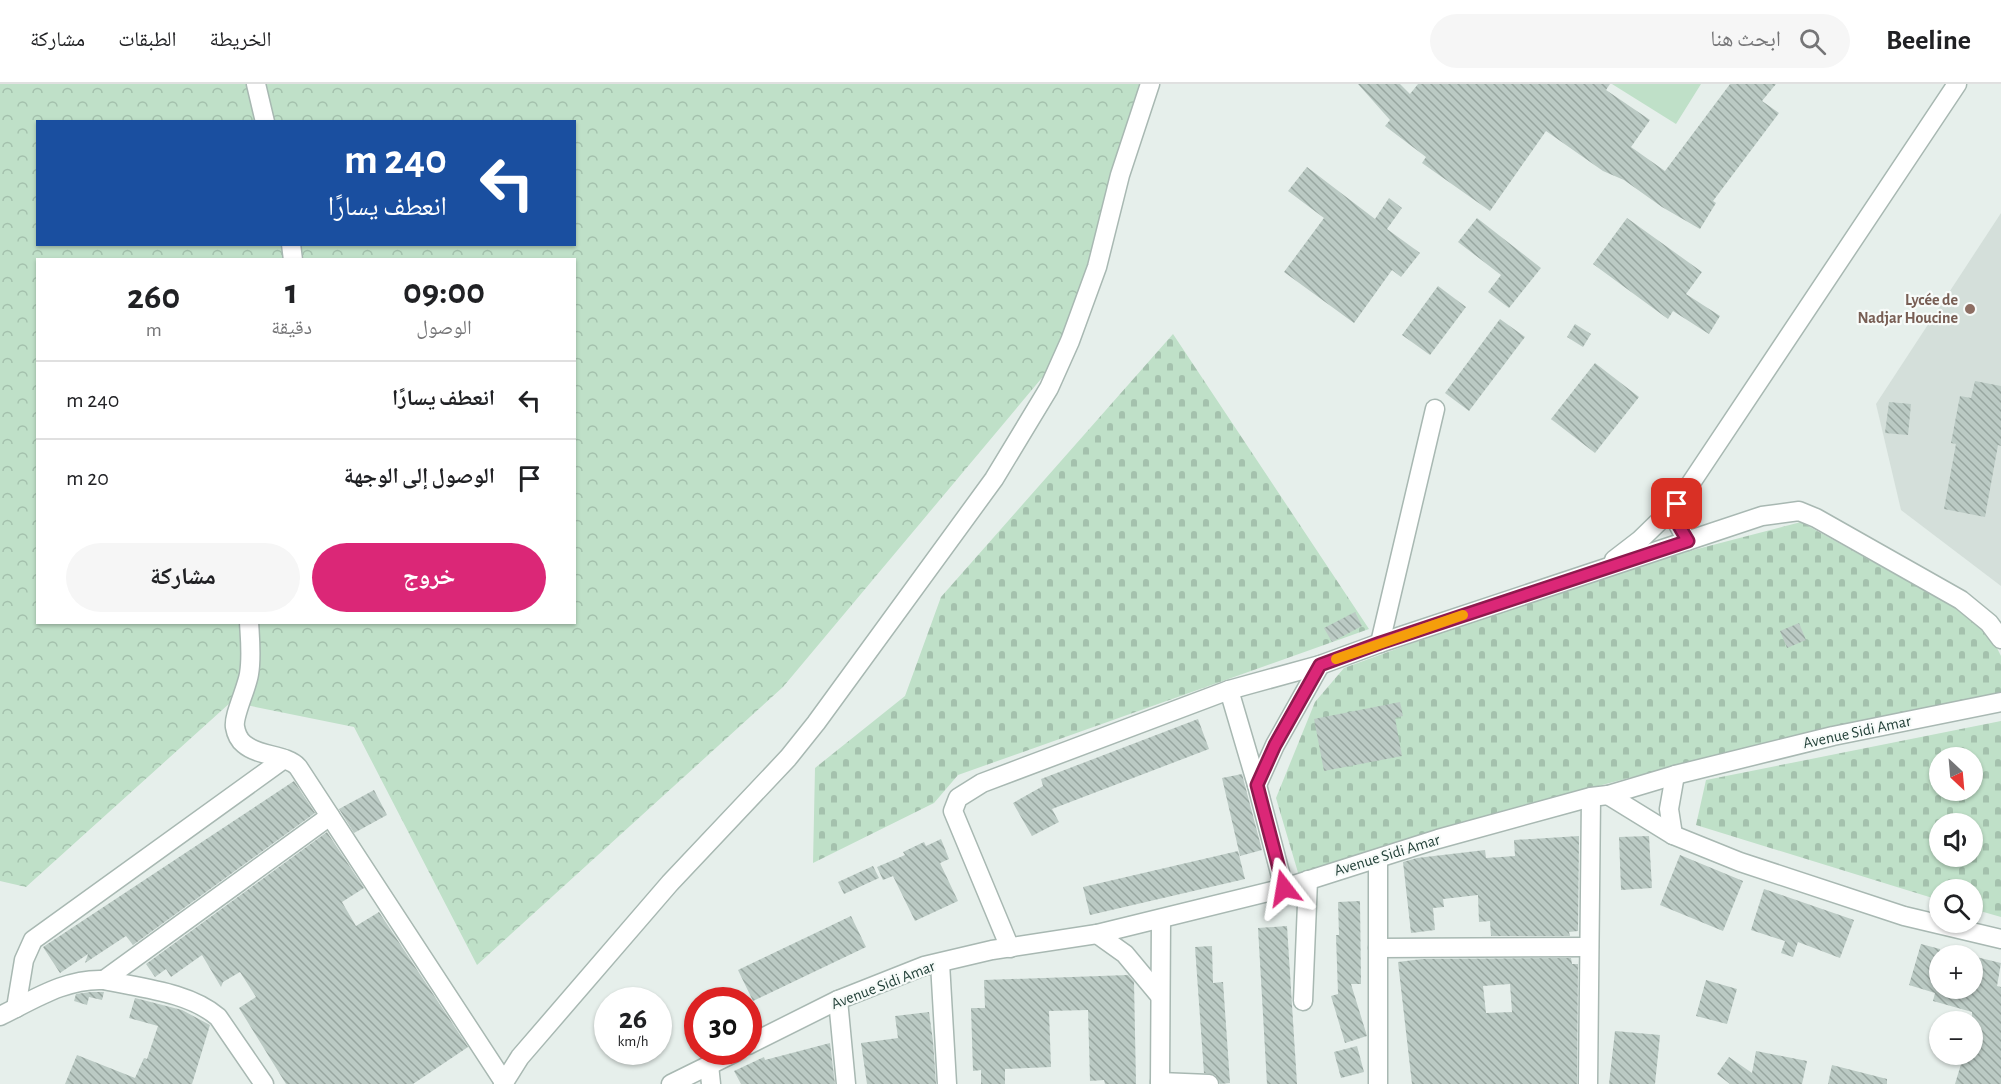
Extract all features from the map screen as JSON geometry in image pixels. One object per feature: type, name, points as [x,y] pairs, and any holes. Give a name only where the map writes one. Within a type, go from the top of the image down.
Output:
[{"type":"street","points":[[256,84],[265,120]]},
{"type":"street","points":[[249,624],[250,673],[234,726],[238,736],[243,744],[268,756],[294,762],[298,767],[503,1083],[520,1057],[669,883],[788,758],[994,479],[1049,388],[1070,341],[1097,267],[1120,175],[1150,84]]},
{"type":"street","points":[[1598,571],[1640,540],[1677,504],[1957,84]]},
{"type":"street","points":[[1380,643],[1435,409]]},
{"type":"street","points":[[1677,504],[1678,524],[1688,541]]},
{"type":"street","points":[[1010,948],[953,811],[958,798],[982,783],[1229,690],[1320,665],[1762,516],[1799,511],[1816,518],[1961,600],[1989,623],[2001,639]]},
{"type":"street","points":[[1257,785],[1275,745],[1320,665]]},
{"type":"street","points":[[1229,690],[1284,888]]},
{"type":"street","name":"Avenue Sidi Amar","points":[[762,1038],[838,1000],[924,966],[992,950],[1097,934],[1161,919],[1284,888],[1438,839],[1675,775],[1833,736],[2001,702]]},
{"type":"street","points":[[8,1012],[24,960],[33,940],[284,759]]},
{"type":"street","points":[[1673,835],[1669,809],[1675,775]]},
{"type":"street","points":[[1588,1084],[1589,947],[1599,796],[1673,835],[1740,862],[1904,916],[2001,939]]},
{"type":"street","points":[[104,980],[330,816]]},
{"type":"street","points":[[1378,859],[1378,1084]]},
{"type":"street","points":[[1303,1001],[1308,880]]},
{"type":"street","points":[[1161,919],[1160,1083],[1209,1084]]},
{"type":"street","points":[[1097,934],[1125,954],[1160,996]]},
{"type":"street","points":[[1378,948],[1589,947]]},
{"type":"street","points":[[940,963],[947,1084]]},
{"type":"street","points":[[8,1012],[80,980],[104,980],[186,999],[209,1009],[226,1027],[264,1084]]},
{"type":"street","points":[[838,1000],[846,1084]]},
{"type":"street","points":[[671,1084],[709,1065],[711,1084]]},
{"type":"shaded area","name":"Lycée de Nadjar Houcine","points":[[2001,213],[2001,586],[1901,510],[1876,404]]},
{"type":"green space","points":[[0,84],[1149,84],[1072,342],[783,687],[477,965],[354,727],[231,702],[26,887],[0,881]]},
{"type":"green space","points":[[1612,84],[1701,84],[1676,124]]},
{"type":"green space","points":[[1173,334],[1369,629],[958,775],[934,803],[813,863],[815,768],[905,696],[941,597]]},
{"type":"green space","points":[[1801,522],[1985,624],[2001,656],[2001,695],[1683,764],[1502,811],[1299,876],[1276,798],[1315,702],[1344,668],[1605,573]]},
{"type":"green space","points":[[2001,721],[2001,917],[1983,912],[1983,879],[1929,879],[1929,897],[1696,825],[1706,780]]},
{"type":"building","points":[[1358,84],[1400,84],[1410,94],[1418,84],[1610,84],[1606,90],[1650,120],[1631,147],[1665,171],[1730,84],[1776,84],[1762,101],[1779,113],[1713,201],[1716,203],[1700,229],[1662,207],[1624,180],[1603,171],[1546,131],[1490,211],[1422,163],[1426,157],[1385,126],[1390,120]]},
{"type":"building","points":[[1307,167],[1375,219],[1389,198],[1402,208],[1387,229],[1420,253],[1401,277],[1392,270],[1354,323],[1284,272],[1324,218],[1288,191]]},
{"type":"building","points":[[1477,218],[1541,268],[1509,308],[1488,292],[1501,275],[1458,242]]},
{"type":"building","points":[[1627,218],[1702,272],[1686,294],[1720,316],[1709,334],[1673,311],[1668,319],[1593,264]]},
{"type":"building","points":[[1438,286],[1466,307],[1430,355],[1402,335]]},
{"type":"building","points":[[1500,319],[1525,337],[1469,411],[1445,393]]},
{"type":"building","points":[[1575,324],[1591,334],[1583,347],[1567,337]]},
{"type":"building","points":[[1595,363],[1639,397],[1595,453],[1551,419]]},
{"type":"building","points":[[1975,381],[2001,386],[2001,446],[1998,445],[1985,517],[1944,509],[1956,444],[1951,443],[1960,396],[1971,398]]},
{"type":"building","points":[[1889,402],[1911,404],[1908,435],[1885,433]]},
{"type":"building","points":[[1355,612],[1362,626],[1332,642],[1324,628]]},
{"type":"building","points":[[1799,623],[1806,640],[1787,648],[1780,631]]},
{"type":"building","points":[[1400,702],[1403,716],[1395,718],[1402,756],[1324,771],[1314,719]]},
{"type":"building","points":[[1198,719],[1209,749],[1052,809],[1059,822],[1032,836],[1013,803],[1043,786],[1041,779]]},
{"type":"building","points":[[1242,774],[1262,850],[1240,856],[1222,778]]},
{"type":"building","points":[[294,781],[315,813],[133,945],[126,936],[85,963],[88,954],[60,973],[43,947]]},
{"type":"building","points":[[374,790],[387,815],[354,833],[339,809]]},
{"type":"building","points":[[327,832],[364,888],[342,902],[356,926],[379,912],[468,1047],[413,1084],[286,1084],[239,1008],[256,997],[240,972],[223,982],[221,987],[202,955],[171,977],[166,969],[155,977],[146,964]]},
{"type":"building","points":[[1579,836],[1578,931],[1569,932],[1570,936],[1491,936],[1490,921],[1479,922],[1478,895],[1443,899],[1444,907],[1433,908],[1435,930],[1411,933],[1403,862],[1417,858],[1485,850],[1486,858],[1515,856],[1514,840]]},
{"type":"building","points":[[1649,836],[1652,888],[1621,890],[1619,837]]},
{"type":"building","points":[[941,839],[949,859],[940,863],[958,901],[915,921],[893,876],[883,880],[877,867],[905,855],[903,852],[924,842],[926,846]]},
{"type":"building","points":[[1238,851],[1245,879],[1090,915],[1083,887]]},
{"type":"building","points":[[1680,855],[1743,881],[1723,931],[1660,905]]},
{"type":"building","points":[[873,866],[879,878],[844,894],[838,882]]},
{"type":"building","points":[[1764,889],[1854,920],[1840,958],[1798,942],[1793,957],[1781,953],[1785,941],[1751,930]]},
{"type":"building","points":[[1360,901],[1361,984],[1351,984],[1367,1036],[1345,1043],[1331,996],[1338,994],[1336,935],[1339,935],[1338,902]]},
{"type":"building","points":[[851,916],[866,947],[762,997],[762,987],[746,987],[738,970]]},
{"type":"building","points":[[1287,926],[1297,1084],[1267,1084],[1258,928]]},
{"type":"building","points":[[1921,944],[1929,946],[1929,991],[1909,985]]},
{"type":"building","points":[[1212,946],[1213,983],[1223,982],[1230,1083],[1220,1084],[1215,1075],[1204,1073],[1195,947]]},
{"type":"building","points":[[1571,958],[1572,964],[1578,964],[1577,1084],[1412,1084],[1398,962],[1422,959]],"holes":[[[1510,984],[1512,1012],[1486,1013],[1483,986]]]},
{"type":"building","points":[[1983,959],[2001,963],[1997,986],[2001,987],[2001,1084],[1955,1084],[1961,1065],[1983,1065],[1983,1011],[1968,1011],[1933,1001],[1934,999],[1983,999]]},
{"type":"building","points":[[1128,975],[1134,982],[1136,1084],[1105,1084],[1104,1080],[1090,1081],[1088,1010],[1049,1011],[1051,1067],[1005,1069],[1005,1084],[981,1084],[981,1070],[973,1071],[971,1008],[985,1008],[984,980]]},
{"type":"building","points":[[1706,980],[1737,989],[1727,1024],[1696,1016]]},
{"type":"building","points":[[104,992],[102,1000],[89,997],[87,1005],[74,1001],[76,994]]},
{"type":"building","points":[[135,998],[182,1010],[210,1025],[192,1084],[65,1084],[77,1055],[135,1078],[144,1058],[147,1059],[158,1026],[129,1018]]},
{"type":"building","points":[[929,1012],[936,1084],[867,1084],[861,1043],[898,1038],[895,1016]]},
{"type":"building","points":[[1615,1031],[1660,1035],[1655,1084],[1609,1084]]},
{"type":"building","points":[[830,1043],[835,1084],[741,1084],[734,1071],[747,1065],[762,1065],[762,1058],[764,1057],[765,1060]]},
{"type":"building","points":[[1357,1046],[1364,1072],[1341,1078],[1334,1052]]},
{"type":"building","points":[[1756,1051],[1807,1061],[1802,1084],[1730,1084],[1717,1074],[1729,1057],[1752,1073]]},
{"type":"building","points":[[1832,1065],[1887,1079],[1887,1084],[1828,1084]]},
{"type":"slow traffic","points":[[1336,659],[1463,615]]},
{"type":"place","name":"Lycée de Nadjar Houcine","points":[[1970,309]]},
{"type":"route","points":[[1284,888],[1257,785],[1275,745],[1320,665],[1688,541],[1678,524],[1677,504]]}]
